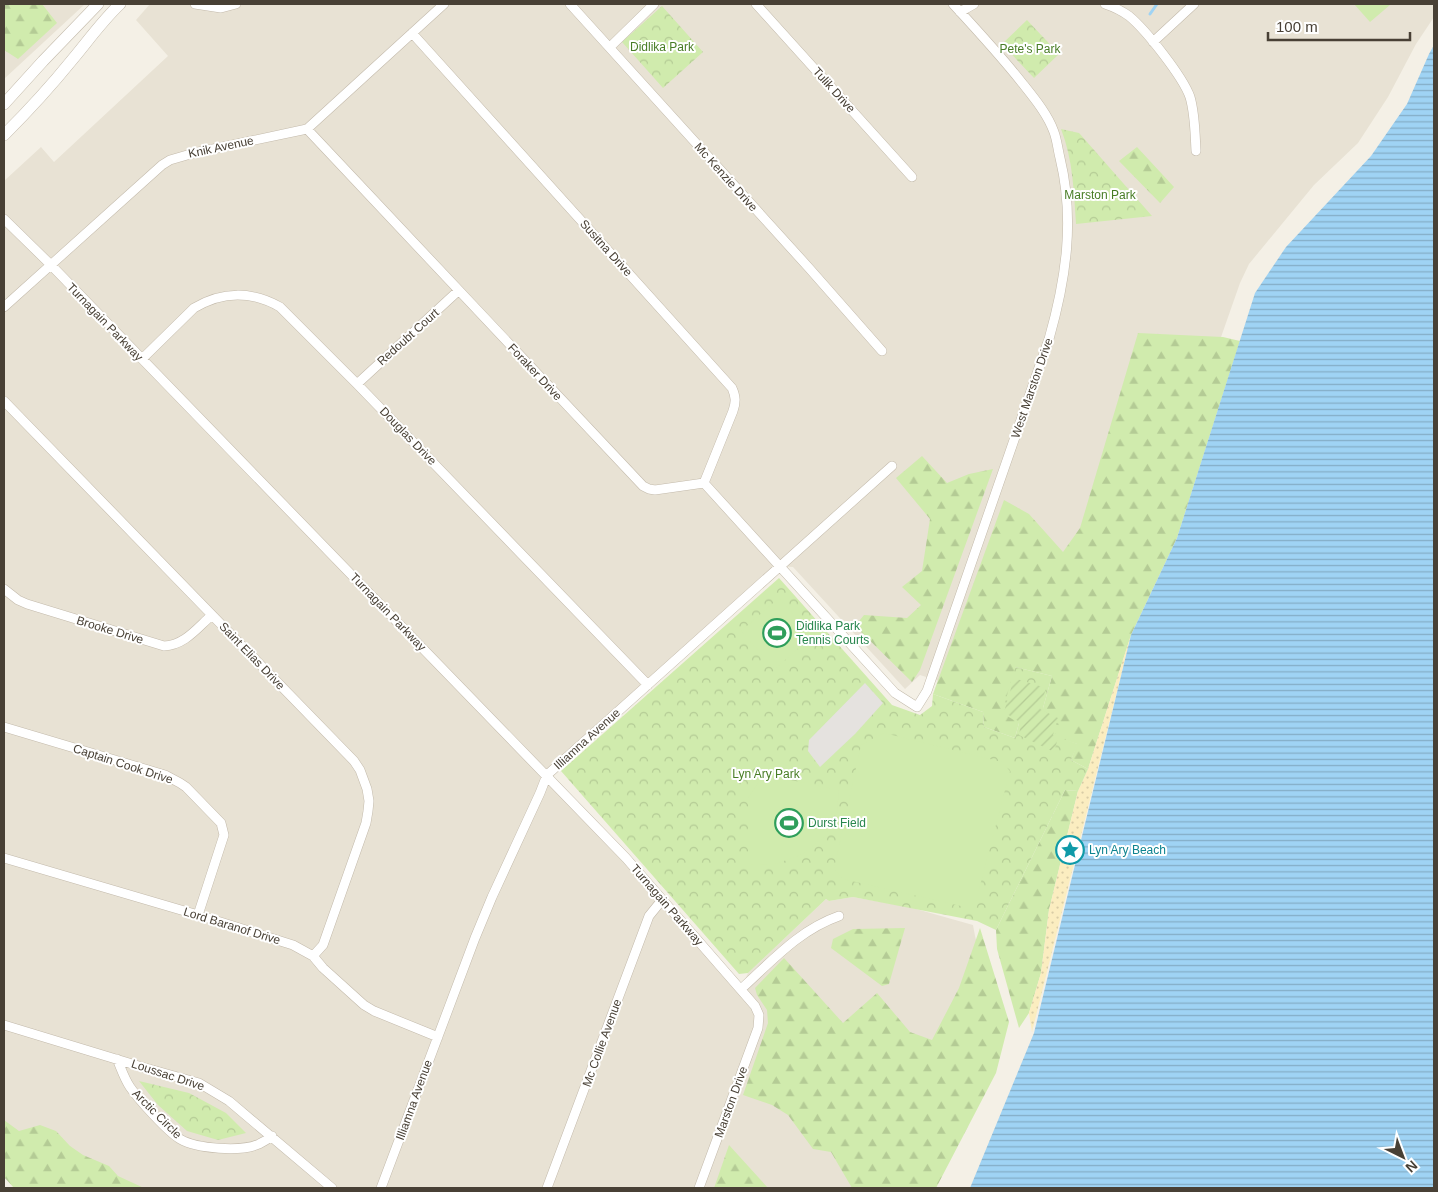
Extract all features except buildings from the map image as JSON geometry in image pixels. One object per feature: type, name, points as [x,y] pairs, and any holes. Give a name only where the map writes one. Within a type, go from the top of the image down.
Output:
[{"type":"street","points":[[4,104],[42,61],[98,4]]},
{"type":"street","points":[[4,135],[42,95],[102,22],[120,4]]},
{"type":"street","points":[[195,4],[221,8],[236,4]]},
{"type":"street","points":[[308,129],[444,4]]},
{"type":"street","name":"Mc Kenzie Drive","points":[[570,4],[882,351]]},
{"type":"street","points":[[610,47],[654,4]]},
{"type":"street","name":"Tulik Drive","points":[[756,4],[912,177]]},
{"type":"street","points":[[953,4],[960,12],[974,4]]},
{"type":"street","points":[[1105,4],[1129,16],[1153,42],[1177,74],[1193,108],[1196,151]]},
{"type":"street","points":[[1153,42],[1194,4]]},
{"type":"street","name":"West Marston Drive","points":[[780,566],[895,693],[917,707],[927,691],[1049,339],[1058,309],[1068,244],[1068,210],[1063,171],[1054,132],[1038,104],[960,12]]},
{"type":"street","name":"Susitna Drive","points":[[412,33],[732,388],[736,402],[704,483]]},
{"type":"street","name":"Knik Avenue","points":[[4,307],[152,172],[170,160],[194,152],[308,129]]},
{"type":"street","name":"Foraker Drive","points":[[308,129],[643,486],[654,490],[704,483]]},
{"type":"street","name":"Turnagain Parkway","points":[[4,220],[50,264],[626,858],[741,989],[760,1015]]},
{"type":"street","name":"Redoubt Court","points":[[357,384],[458,291]]},
{"type":"street","name":"Douglas Drive","points":[[142,360],[194,308],[202,303],[225,296],[249,295],[270,301],[280,307],[648,685]]},
{"type":"street","name":"Saint Elias Drive","points":[[4,401],[354,761],[362,774],[369,801],[366,823],[323,946],[313,956]]},
{"type":"street","name":"Illiamna Avenue","points":[[382,1188],[492,897],[547,775],[892,466]]},
{"type":"street","points":[[704,483],[780,566]]},
{"type":"street","name":"Brooke Drive","points":[[4,589],[18,600],[27,604],[164,646],[172,646],[185,640],[212,615]]},
{"type":"street","name":"Captain Cook Drive","points":[[4,727],[165,775],[186,787],[216,818],[223,828],[224,835],[198,915]]},
{"type":"street","name":"Lord Baranof Drive","points":[[4,858],[293,945],[313,956],[323,968],[364,1005],[374,1011],[438,1037]]},
{"type":"street","name":"Mc Collie Avenue","points":[[547,1188],[649,916],[662,900]]},
{"type":"street","points":[[741,989],[809,929],[839,916]]},
{"type":"street","name":"Marston Drive","points":[[699,1188],[758,1028],[760,1015]]},
{"type":"street","name":"Loussac Drive","points":[[4,1025],[199,1083],[229,1101],[332,1188]]},
{"type":"street","name":"Arctic Circle","points":[[117,1059],[130,1087],[168,1128],[179,1138],[187,1142],[206,1146],[243,1148],[258,1145],[272,1136]]},
{"type":"shaded area","points":[[4,4],[85,4],[4,79]]},
{"type":"shaded area","points":[[150,4],[1434,4],[1434,17],[1416,44],[1388,97],[1358,143],[1314,185],[1249,264],[1240,283],[1160,511],[954,686],[920,675],[905,689],[793,567],[780,566],[547,775],[741,988],[748,973],[826,899],[829,901],[853,897],[909,907],[973,925],[998,1023],[923,1188],[51,1188],[4,1151],[4,181],[41,147],[54,162],[168,56],[136,20]]},
{"type":"shaded area","points":[[865,683],[883,703],[855,734],[820,767],[808,751],[809,740]]},
{"type":"green space","points":[[4,4],[42,4],[57,23],[18,59],[4,50]]},
{"type":"green space","points":[[1354,4],[1389,4],[1390,5],[1370,22]]},
{"type":"green space","name":"Didlika Park","points":[[662,6],[703,52],[663,88],[622,42]]},
{"type":"green space","name":"Pete's Park","points":[[1027,20],[1059,54],[1034,78],[1002,44]]},
{"type":"green space","name":"Marston Park","points":[[1061,129],[1079,133],[1152,216],[1076,224],[1074,188],[1068,152]]},
{"type":"green space","points":[[1137,147],[1174,187],[1160,203],[1119,161]]},
{"type":"green space","points":[[1138,333],[1223,337],[1240,341],[1177,538],[1131,635],[1088,769],[1071,760],[1077,744],[1055,737],[1043,708],[1052,676],[1015,667],[1019,723],[1015,738],[984,727],[983,712],[933,694],[1004,500],[1029,514],[1063,552],[1080,528]]},
{"type":"green space","points":[[922,456],[947,483],[969,474],[993,469],[920,670],[912,682],[855,626],[864,615],[907,618],[921,605],[902,587],[922,571],[930,519],[896,478]]},
{"type":"green space","name":"Lyn Ary Park","points":[[779,578],[892,705],[920,715],[932,706],[933,694],[983,712],[984,727],[1015,738],[1019,723],[1002,713],[1015,667],[1052,676],[1043,708],[1061,716],[1055,736],[1078,744],[1071,760],[1088,769],[1078,791],[1065,790],[996,930],[977,921],[853,897],[829,901],[826,899],[748,973],[739,974],[561,771]]},
{"type":"green space","name":"Didlika Park Tennis Courts","points":[[779,598],[812,636],[775,669],[741,631]]},
{"type":"green space","points":[[1014,678],[1046,688],[1040,709],[1058,718],[1053,735],[1058,738],[1054,752],[1019,735],[1021,723],[1004,712]]},
{"type":"green space","points":[[884,733],[1002,762],[1010,771],[976,901],[965,907],[843,879],[834,869],[861,745]]},
{"type":"green space","name":"Durst Field","points":[[776,777],[839,790],[837,811],[825,836],[803,854],[773,865],[748,864],[748,798],[758,783]]},
{"type":"green space","points":[[1065,790],[1078,791],[1049,910],[1041,973],[1029,1013],[1019,1028],[997,949],[996,930]]},
{"type":"green space","points":[[905,928],[889,984],[882,986],[831,948],[833,939],[853,929]]},
{"type":"green space","points":[[980,928],[1009,1022],[996,1073],[936,1188],[852,1188],[831,1152],[813,1149],[788,1115],[772,1105],[743,1095],[768,1023],[767,1010],[757,995],[755,988],[784,958],[843,1023],[877,993],[910,1032],[932,1040],[959,988]]},
{"type":"green space","points":[[139,1081],[189,1093],[226,1113],[246,1133],[218,1140],[187,1131],[158,1105]]},
{"type":"green space","points":[[4,1120],[19,1131],[40,1125],[56,1131],[70,1146],[83,1155],[109,1166],[118,1176],[144,1188],[14,1188],[4,1177]]},
{"type":"green space","points":[[729,1145],[768,1188],[714,1188]]},
{"type":"sand","name":"Lyn Ary Beach","points":[[1131,635],[1032,1032],[1029,1013],[1041,973],[1049,910],[1078,791],[1088,769]]},
{"type":"water","points":[[1434,45],[1434,1188],[970,1188],[1034,1033],[1131,635],[1177,538],[1255,293],[1286,247],[1371,156],[1407,104]]},
{"type":"waterway","points":[[1150,14],[1157,4]]},
{"type":"place","name":"Didlika Park Tennis Courts","points":[[777,633]]},
{"type":"place","name":"Durst Field","points":[[789,823]]},
{"type":"place","name":"Lyn Ary Beach","points":[[1070,850]]}]
